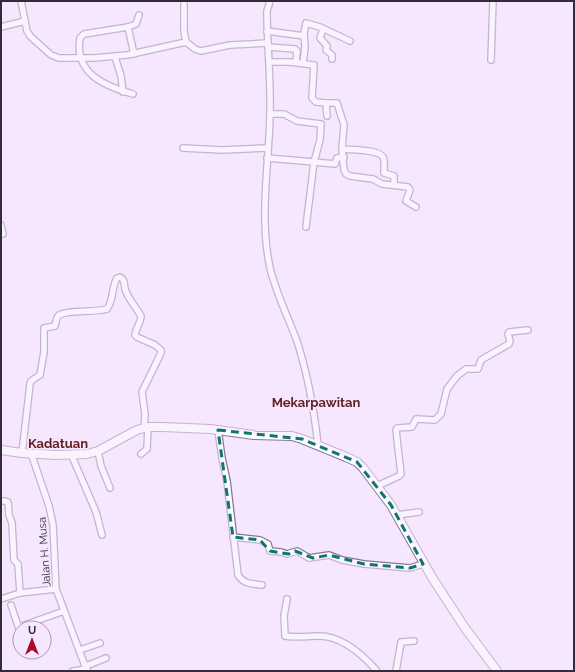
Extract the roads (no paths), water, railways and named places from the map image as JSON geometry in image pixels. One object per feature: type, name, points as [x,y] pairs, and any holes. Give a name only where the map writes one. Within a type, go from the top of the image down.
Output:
[{"type":"street","points":[[21,1],[30,36],[51,55],[65,59],[115,57],[186,42]]},
{"type":"street","points":[[184,1],[186,42],[195,49],[201,51],[230,45],[268,45],[295,49],[299,63]]},
{"type":"street","points":[[270,1],[267,11],[270,114],[265,198],[265,218],[270,267],[304,363],[318,445]]},
{"type":"street","points":[[491,60],[493,1]]},
{"type":"street","points":[[133,94],[123,92],[107,85],[90,73],[80,58],[79,41],[81,35],[128,27],[136,24],[139,15]]},
{"type":"street","points":[[1,27],[25,21]]},
{"type":"street","points":[[299,63],[305,47],[304,36],[306,23],[350,41]]},
{"type":"street","points":[[128,27],[134,54]]},
{"type":"street","points":[[323,29],[320,38],[327,46],[326,50],[332,55],[332,59]]},
{"type":"street","points":[[267,31],[304,36]]},
{"type":"street","points":[[115,57],[121,76],[123,92]]},
{"type":"street","points":[[269,62],[313,64],[313,100],[316,102],[326,103],[336,102],[339,105],[344,125],[342,149],[344,170],[347,174],[373,179],[382,184],[394,184],[409,188],[410,190],[406,200],[416,207]]},
{"type":"street","points":[[326,103],[327,116]]},
{"type":"street","points":[[270,114],[284,114],[297,121],[321,124],[320,140],[314,162],[306,227]]},
{"type":"street","points":[[183,148],[222,150],[268,148]]},
{"type":"street","points":[[342,149],[380,154],[384,159],[384,173],[394,176],[394,184]]},
{"type":"street","points":[[267,158],[335,164],[337,158],[344,158]]},
{"type":"street","points":[[1,225],[3,234]]},
{"type":"street","points":[[22,453],[30,384],[31,381],[40,376],[44,354],[44,328],[55,326],[57,317],[60,315],[72,312],[107,310],[110,304],[114,284],[120,277],[124,281],[130,300],[141,316],[135,335],[155,345],[161,350],[161,353],[142,392],[147,449],[140,454]]},
{"type":"street","points":[[377,486],[401,474],[397,428],[412,426],[416,420],[435,420],[441,414],[446,389],[458,376],[466,370],[478,369],[481,360],[509,344],[509,332],[528,330]]},
{"type":"street","points":[[1,450],[22,453],[87,454],[98,451],[133,432],[146,428],[218,430],[254,435],[292,436],[318,445],[357,462],[377,486],[397,515],[424,564],[465,628],[497,671]]},
{"type":"street","points":[[218,430],[227,481],[238,575],[245,582],[262,585]]},
{"type":"street","points":[[98,451],[102,468],[110,488]]},
{"type":"street","name":"Jalan H. Musa","points":[[31,453],[50,506],[53,525],[56,589],[86,668]]},
{"type":"street","points":[[71,454],[96,512],[102,535]]},
{"type":"street","points":[[1,501],[8,502],[9,515],[12,520],[14,560],[18,564],[20,593]]},
{"type":"street","points":[[397,515],[419,512]]},
{"type":"street","points":[[233,537],[260,540],[268,544],[270,551],[287,554],[296,551],[310,558],[329,555],[342,560],[364,564],[410,568],[424,564]]},
{"type":"street","points":[[1,599],[20,593],[56,589]]},
{"type":"street","points":[[287,600],[284,616],[285,636],[318,636],[332,638],[351,648],[376,671]]},
{"type":"street","points":[[11,605],[16,620]]},
{"type":"street","points":[[42,620],[64,611]]},
{"type":"street","points":[[396,671],[401,642],[414,641]]},
{"type":"street","points":[[80,650],[100,643]]},
{"type":"street","points":[[73,671],[86,668],[106,658]]},
{"type":"district","name":"Mekarpawitan","points":[[316,402]]},
{"type":"district","name":"Kadatuan","points":[[58,443]]}]
